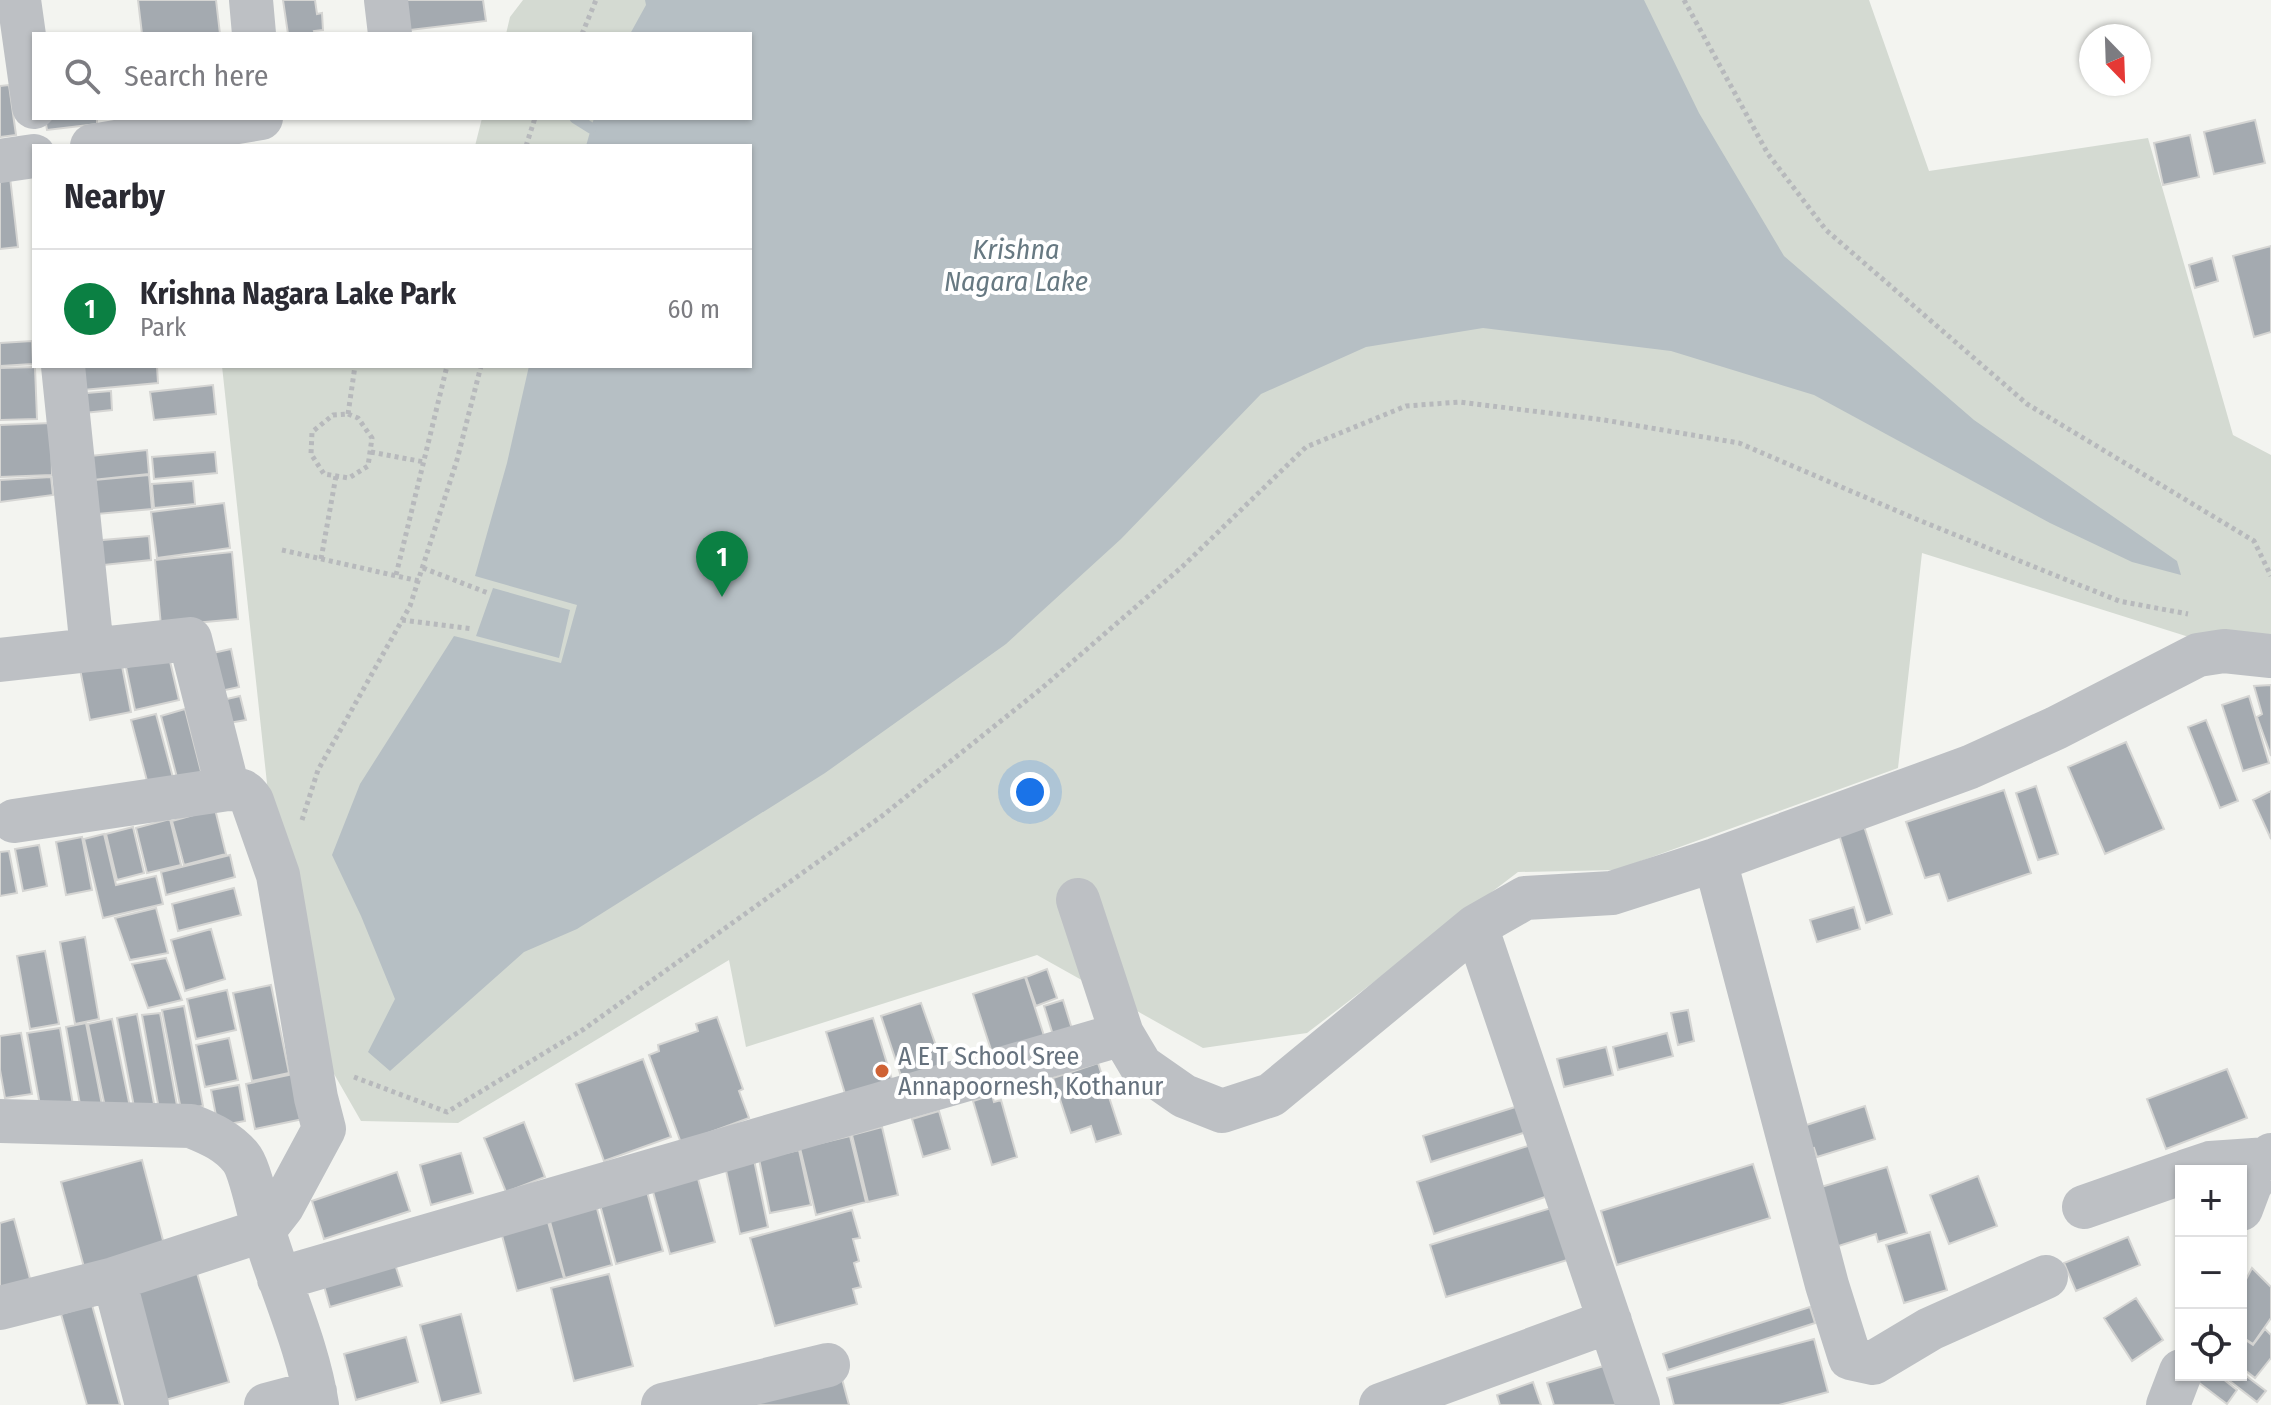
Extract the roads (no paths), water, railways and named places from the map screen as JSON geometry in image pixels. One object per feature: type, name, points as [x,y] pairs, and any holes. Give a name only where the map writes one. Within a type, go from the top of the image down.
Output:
[{"type":"street","points":[[19,0],[32,93]]},
{"type":"street","points":[[251,0],[254,32]]},
{"type":"street","points":[[386,0],[390,32]]},
{"type":"street","points":[[36,120],[40,144]]},
{"type":"street","points":[[104,144],[250,120]]},
{"type":"street","points":[[262,120],[263,144]]},
{"type":"street","points":[[0,161],[32,156]]},
{"type":"street","points":[[63,368],[92,649]]},
{"type":"street","points":[[0,660],[190,639],[228,789]]},
{"type":"street","points":[[1078,900],[1122,1034],[1141,1066],[1184,1096],[1222,1111],[1271,1095],[1476,926],[1525,898],[1612,893],[1715,860],[1970,767],[2056,728],[2198,655],[2224,651],[2271,656]]},
{"type":"street","points":[[0,1308],[114,1279],[273,1218],[324,1129],[278,875],[252,801],[244,791],[228,789],[14,821]]},
{"type":"street","points":[[1715,860],[1827,1285],[1850,1358],[1873,1363],[1930,1329],[2046,1277]]},
{"type":"street","points":[[1476,926],[1638,1405]]},
{"type":"street","points":[[279,1279],[1122,1034]]},
{"type":"street","points":[[0,1121],[191,1126],[216,1136],[231,1147],[244,1162],[273,1218],[279,1279],[316,1398],[266,1405]]},
{"type":"street","points":[[2204,1165],[2270,1157]]},
{"type":"street","points":[[2247,1193],[2270,1157]]},
{"type":"street","points":[[2084,1207],[2175,1175]]},
{"type":"street","points":[[114,1279],[147,1405]]},
{"type":"street","points":[[1381,1405],[1610,1321]]},
{"type":"street","points":[[663,1405],[828,1365]]},
{"type":"street","points":[[2168,1405],[2177,1381]]},
{"type":"water","name":"Krishna Nagara Lake","points":[[645,0],[1644,0],[1699,113],[1784,256],[1974,420],[2177,561],[2181,575],[2132,562],[2050,523],[1814,395],[1671,351],[1483,328],[1366,347],[1261,394],[1121,539],[1006,644],[825,773],[577,929],[524,952],[390,1071],[368,1052],[395,999],[332,855],[360,784],[454,636],[561,663],[577,605],[475,576],[507,463],[529,368],[752,368],[752,144],[587,144],[593,120],[752,120],[752,32],[631,32],[646,5]]},
{"type":"water","points":[[493,588],[570,610],[559,658],[476,636]]},
{"type":"waterway","points":[[578,120],[591,128]]},
{"type":"place","name":"Krishna Nagara Lake Park","points":[[722,597]]},
{"type":"place","name":"A E T School Sree Annapoornesh, Kothanur","points":[[882,1071]]}]
